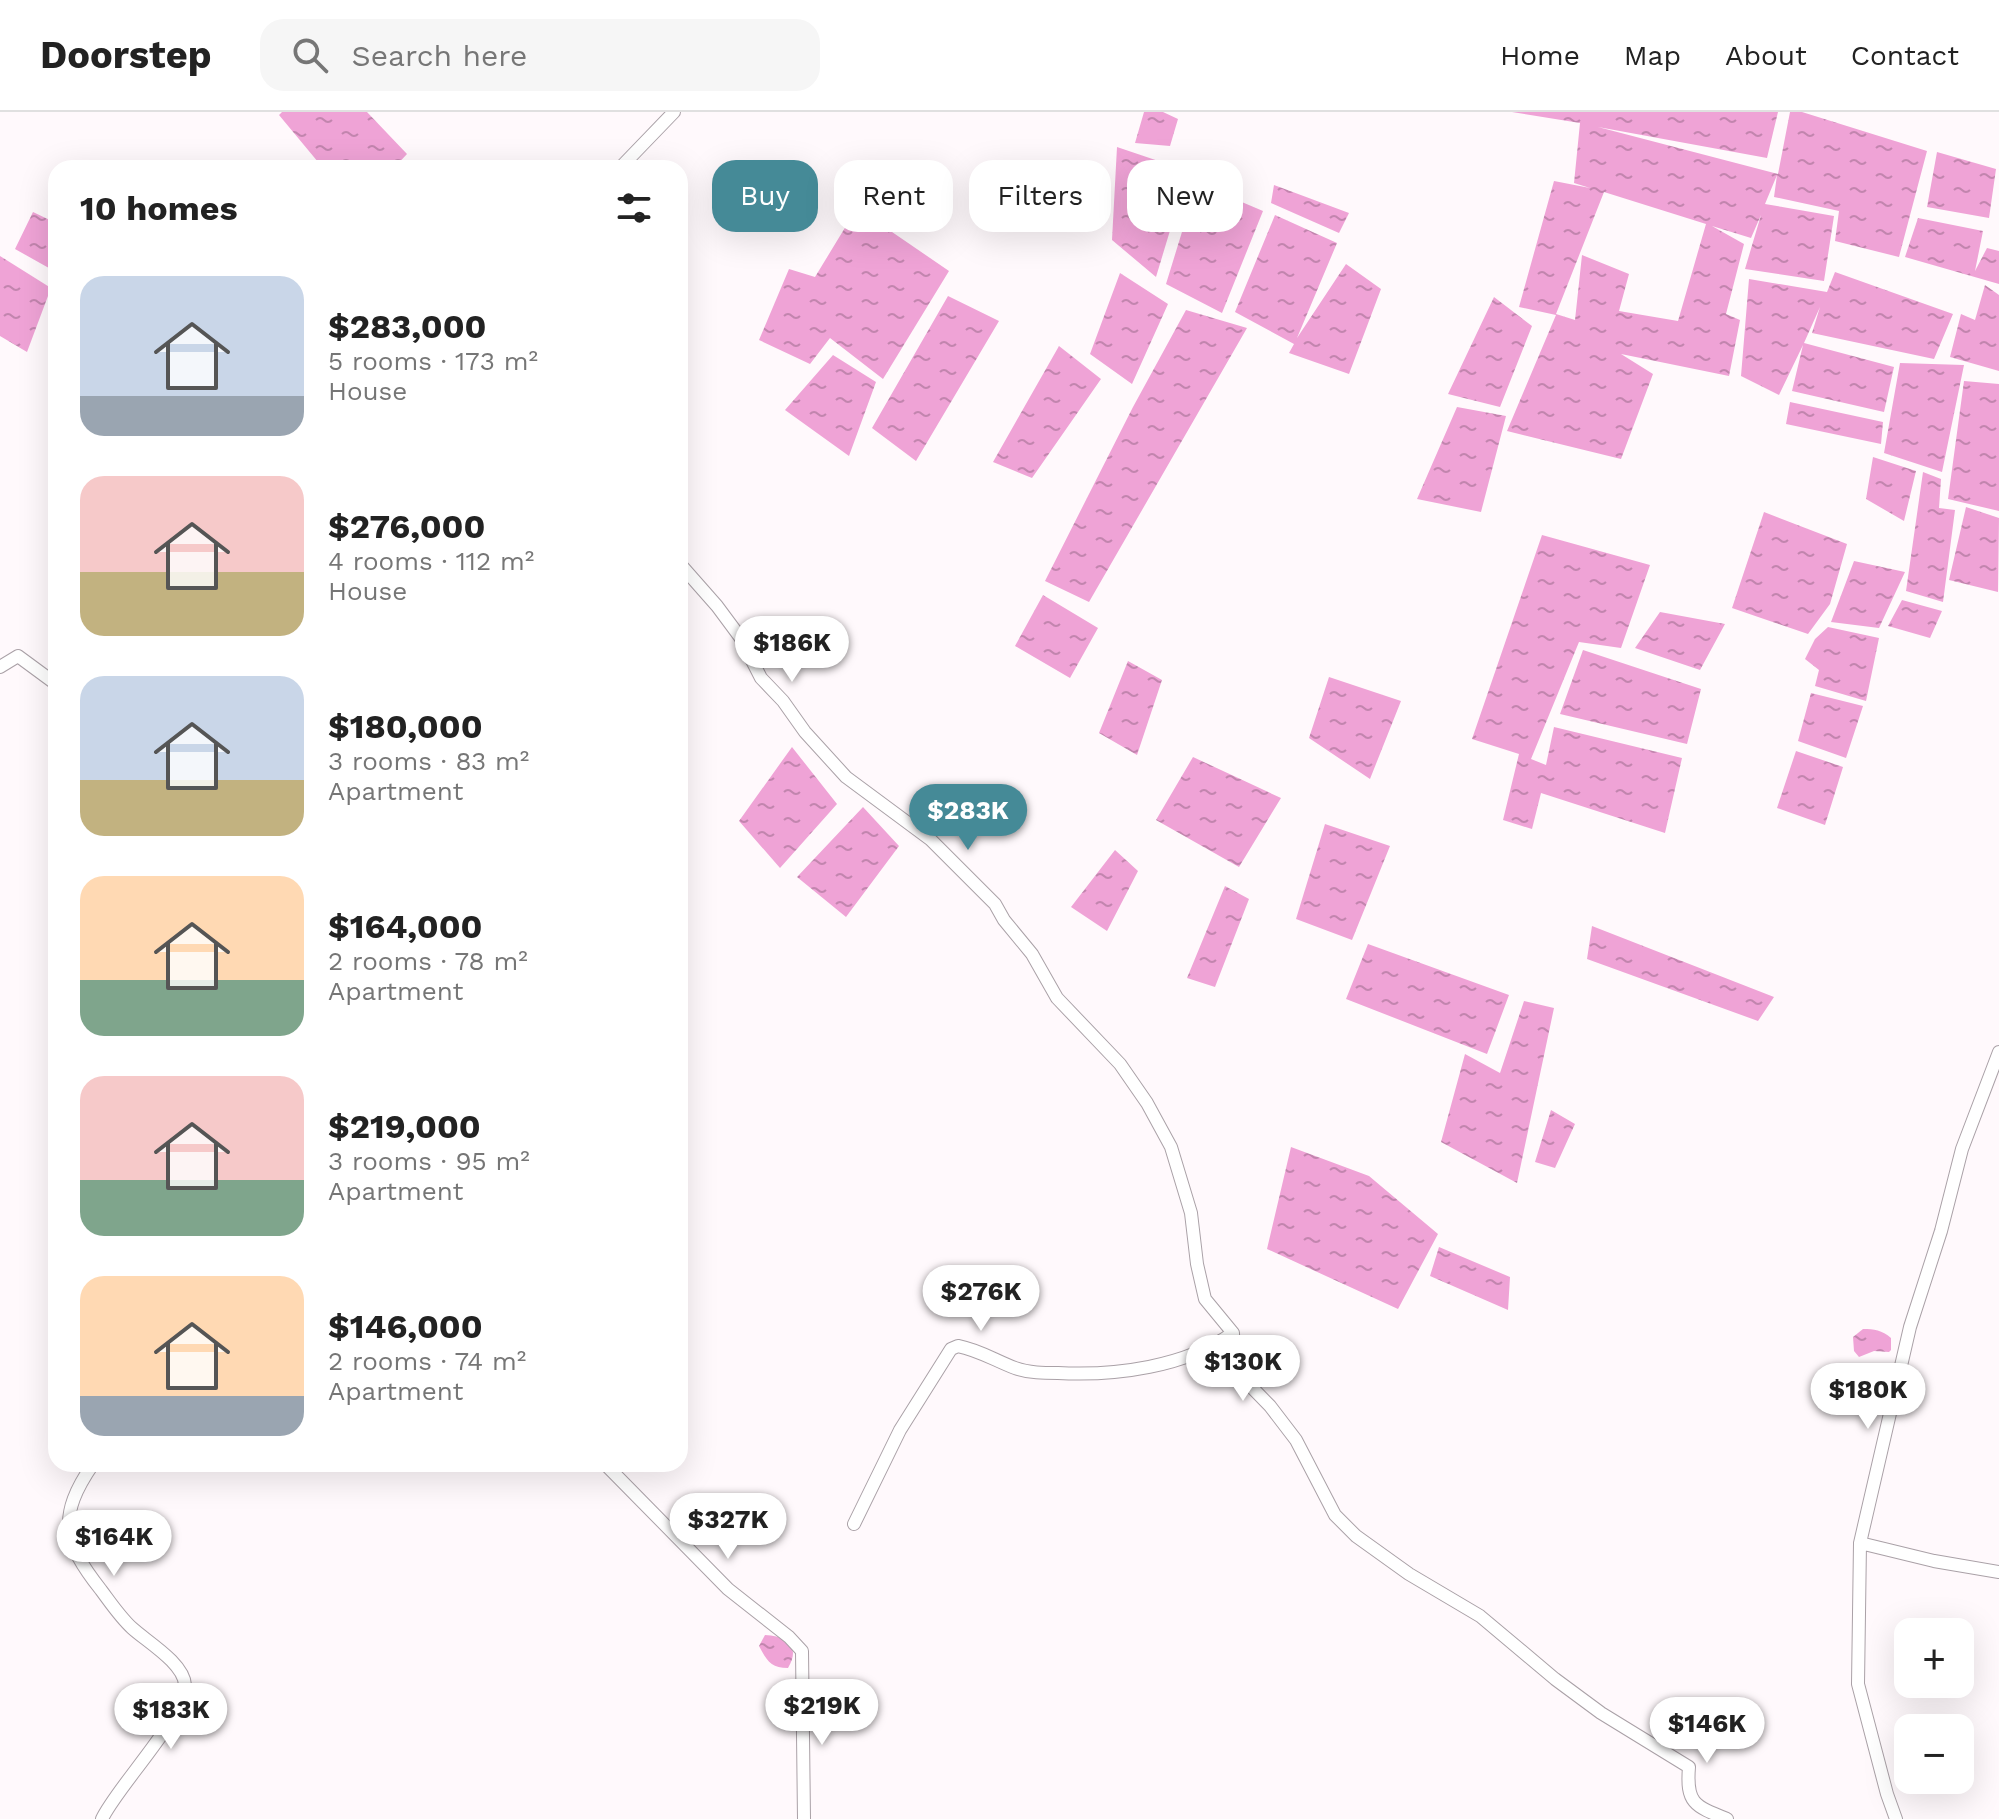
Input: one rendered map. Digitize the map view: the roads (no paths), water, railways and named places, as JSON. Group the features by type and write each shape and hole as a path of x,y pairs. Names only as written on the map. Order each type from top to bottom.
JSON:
{"street":[{"path":"628,160 674,112"},
{"path":"688,573 740,637 761,678 827,757 867,795 931,840 995,904 1032,954 1057,998 1120,1064 1147,1103 1171,1147 1191,1213 1205,1299 1233,1333 1234,1369 1252,1385 1296,1440 1335,1515 1356,1536 1409,1574 1480,1616 1601,1713 1689,1767 1687,1792 1695,1803 1727,1819"},
{"path":"0,667 18,656 48,678"},
{"path":"1896,1819 1858,1684 1860,1543 1910,1327 1941,1231 1962,1149 1999,1052"},
{"path":"854,1524 918,1399 951,1349 958,1346 1016,1368 1036,1372 1086,1375 1141,1369 1205,1350 1233,1333"},
{"path":"88,1472 69,1509 68,1532 78,1558 131,1628 154,1644 182,1673 186,1685 178,1706 158,1739 109,1804 102,1819"},
{"path":"613,1472 728,1589 802,1651 804,1819"},
{"path":"1860,1543 1934,1561 1999,1572"}],"water":[{"path":"282,112 367,112 407,154 401,160 316,160 279,115"},
{"path":"1144,112 1163,112 1178,119 1170,146 1135,143"},
{"path":"1512,112 1778,112 1767,158 1598,127 1778,174 1790,112 1802,112 1927,151 1899,257 1835,241 1839,211 1774,197 1777,175 1765,204 1834,216 1824,281 1745,269 1761,215 1751,238 1712,226 1744,244 1726,314 1740,320 1729,376 1621,354 1653,374 1621,459 1507,431 1556,315 1519,307 1554,181 1590,188 1574,183 1580,123","holes":["1604,192 1706,224 1678,321 1619,311 1629,274 1582,255 1575,320 1556,314"]},
{"path":"1117,147 1155,160 1127,160 1127,232 1170,232 1156,277 1112,240"},
{"path":"1937,152 1996,169 1989,218 1927,207"},
{"path":"1274,185 1349,213 1339,233 1271,203"},
{"path":"1243,203 1263,211 1222,313 1166,284 1182,232 1243,232"},
{"path":"33,212 48,219 48,268 15,249"},
{"path":"1275,215 1337,243 1297,338 1346,264 1381,289 1349,374 1289,353 1294,344 1235,312"},
{"path":"1918,218 1983,231 1975,271 1987,248 1999,251 1999,284 1905,257"},
{"path":"842,232 892,232 949,271 883,379 830,338 810,364 759,340 789,269 815,277"},
{"path":"0,256 48,286 48,296 27,352 0,336"},
{"path":"1835,272 1953,314 1934,359 1812,333 1820,307 1804,343 1894,367 1884,412 1792,391 1803,345 1779,395 1741,376 1749,279 1827,292"},
{"path":"1120,273 1168,304 1132,384 1090,354"},
{"path":"1985,285 1999,295 1999,371 1950,357 1961,314 1975,320"},
{"path":"948,296 999,321 916,461 872,428"},
{"path":"1494,297 1532,326 1500,407 1448,394"},
{"path":"1186,310 1247,328 1089,602 1045,581"},
{"path":"1059,346 1101,379 1032,478 993,462"},
{"path":"833,355 876,382 849,456 785,410"},
{"path":"1900,363 1964,365 1942,472 1884,453"},
{"path":"1964,381 1999,384 1999,511 1948,499"},
{"path":"1790,402 1883,422 1881,444 1786,424"},
{"path":"1457,407 1506,416 1481,512 1417,499"},
{"path":"1873,457 1916,471 1904,521 1866,499"},
{"path":"1923,472 1941,479 1939,508 1955,510 1943,602 1906,591"},
{"path":"1966,507 1999,518 1998,592 1949,580"},
{"path":"1764,512 1847,544 1830,604 1808,634 1732,608"},
{"path":"1542,535 1650,565 1621,648 1579,642 1531,759 1546,765 1554,727 1682,758 1665,833 1541,793 1532,829 1503,820 1519,754 1472,739"},
{"path":"1854,561 1905,572 1879,628 1831,622"},
{"path":"1043,595 1098,628 1070,678 1015,646"},
{"path":"1902,600 1942,611 1930,638 1888,626"},
{"path":"1660,612 1725,624 1700,670 1635,648"},
{"path":"1828,627 1879,638 1866,701 1815,686 1819,670 1805,659 1815,639"},
{"path":"1583,650 1701,689 1687,744 1560,714"},
{"path":"1128,661 1162,680 1137,755 1099,733"},
{"path":"1329,677 1401,701 1370,779 1309,738"},
{"path":"1811,693 1863,706 1846,758 1798,741"},
{"path":"792,747 837,804 780,868 739,821"},
{"path":"1796,751 1843,767 1825,825 1777,808"},
{"path":"1193,757 1281,798 1239,867 1156,820"},
{"path":"863,807 899,846 846,917 797,877"},
{"path":"1325,824 1390,846 1352,940 1296,919"},
{"path":"1115,850 1138,871 1107,931 1071,907"},
{"path":"1225,886 1249,899 1215,987 1187,978"},
{"path":"1592,926 1774,997 1758,1021 1587,959"},
{"path":"1368,944 1509,995 1487,1054 1346,999"},
{"path":"1524,1001 1554,1008 1517,1183 1441,1142 1465,1054 1500,1073"},
{"path":"1551,1110 1575,1124 1555,1168 1535,1162"},
{"path":"1291,1147 1369,1176 1438,1234 1398,1309 1267,1249"},
{"path":"1439,1247 1510,1277 1508,1310 1430,1276"},
{"path":"1863,1329 1878,1330 1888,1335 1891,1350 1874,1351 1859,1357 1854,1351 1853,1337"},
{"path":"765,1635 780,1637 790,1644 793,1654 788,1668 773,1665 765,1656 759,1646"}]}
